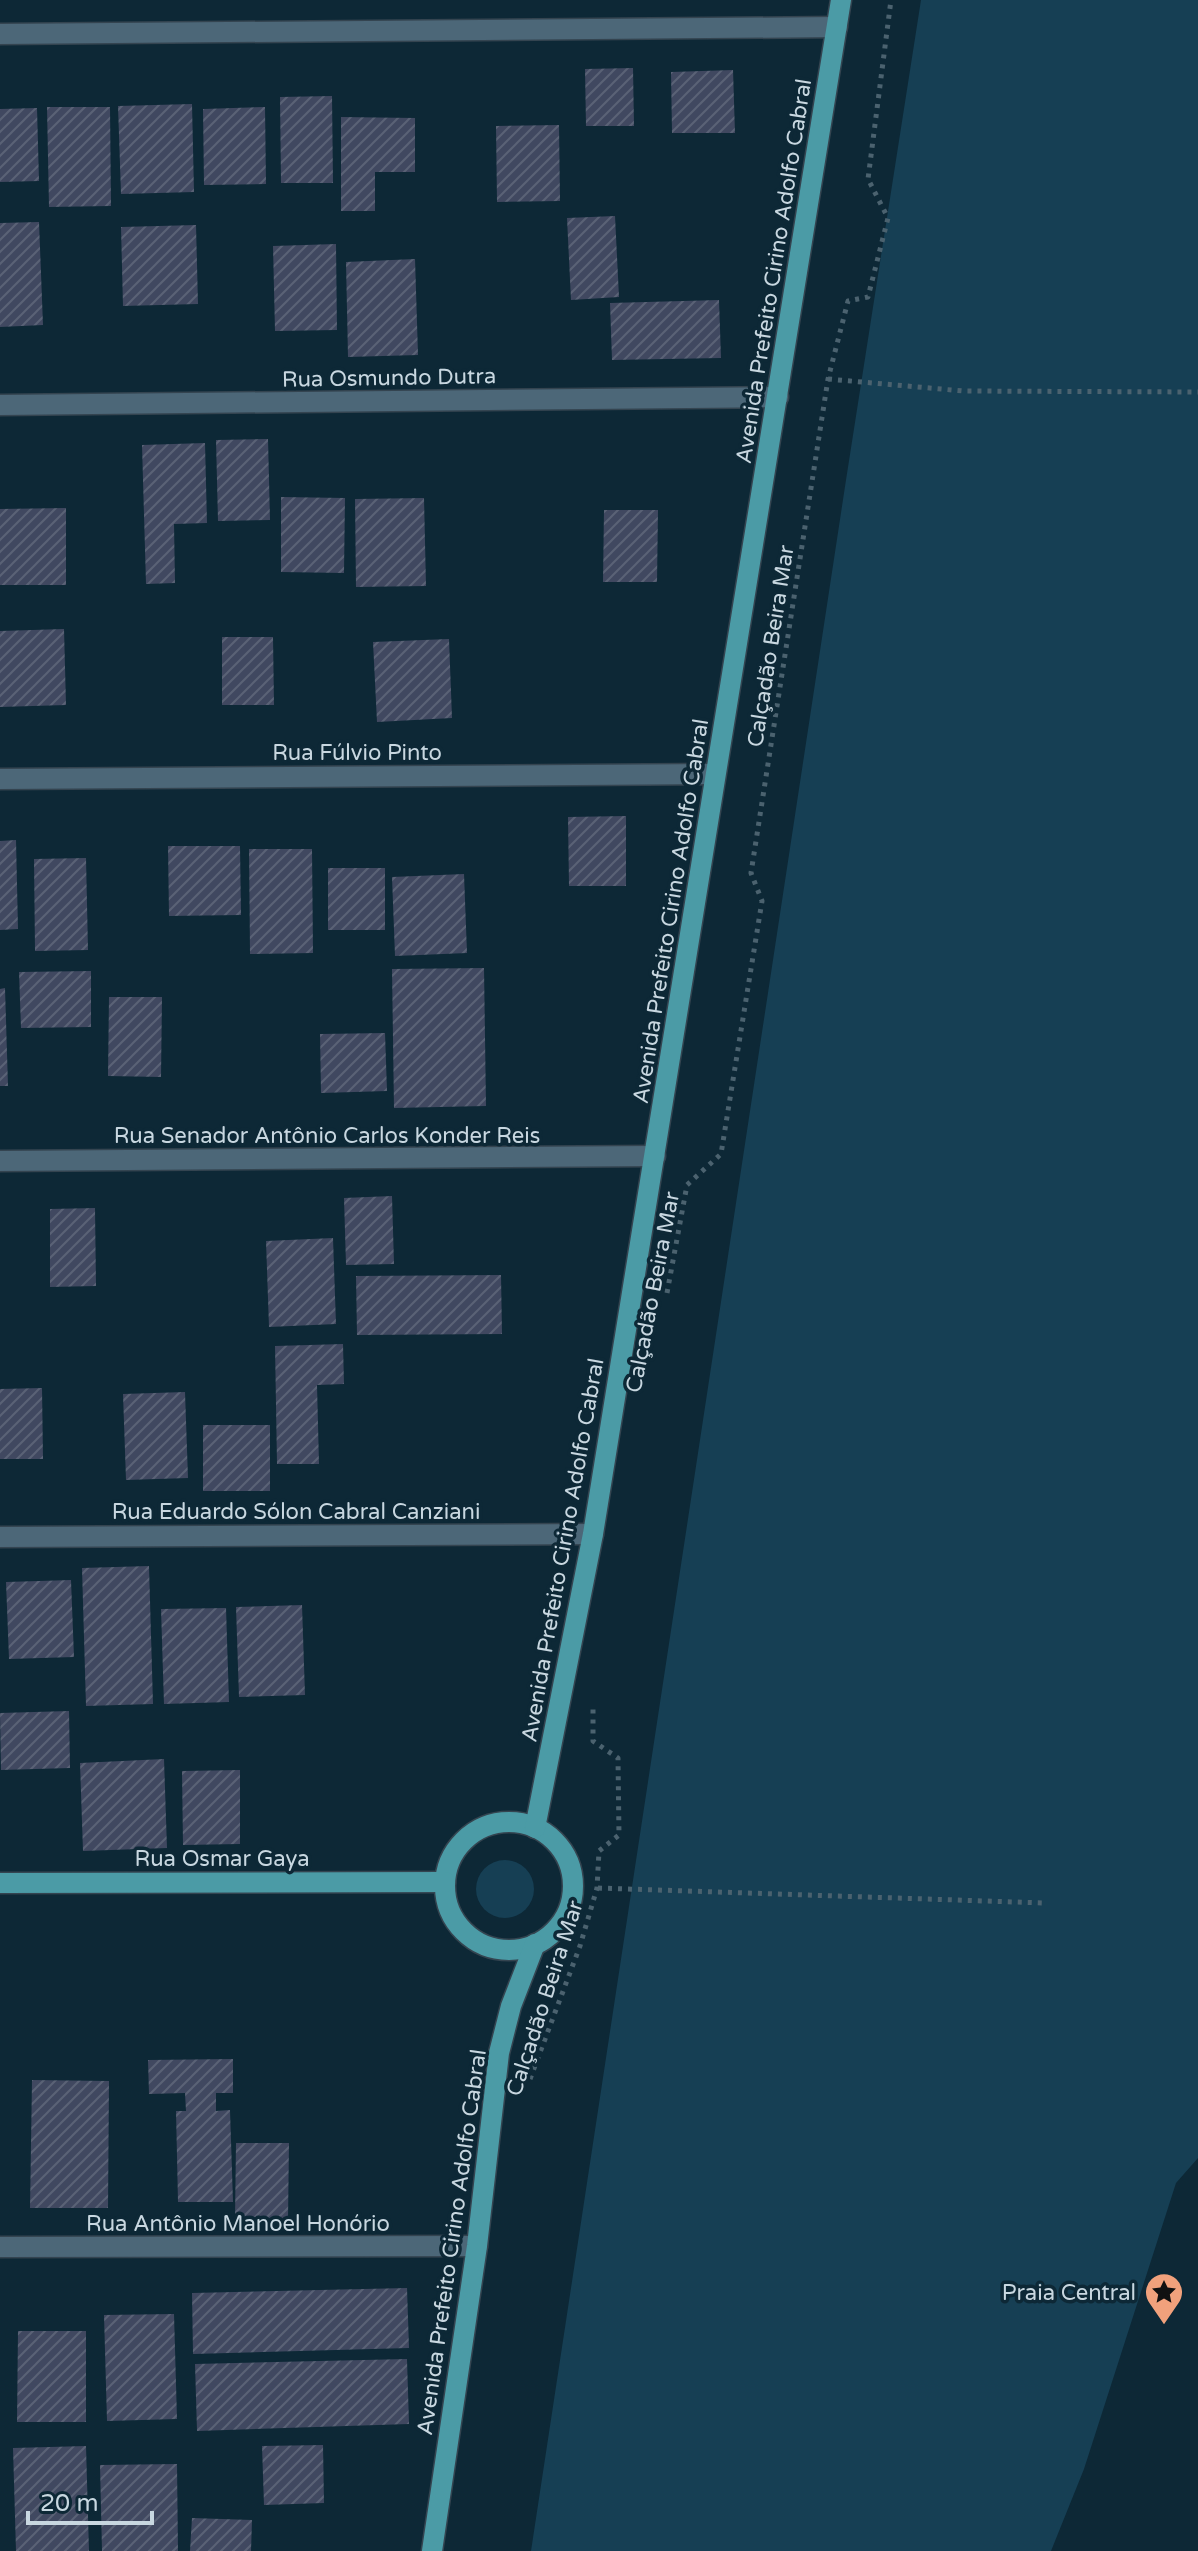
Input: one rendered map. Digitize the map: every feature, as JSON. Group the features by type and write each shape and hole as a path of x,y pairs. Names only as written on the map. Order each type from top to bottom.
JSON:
{"main road":[{"name":"Avenida Prefeito Cirino Adolfo Cabral","path":"535,1828 593,1534 841,0"},
{"path":"516,1822 535,1828 559,1846 567,1858 574,1886 569,1910 555,1931 535,1944 517,1949 498,1949 465,1933 454,1918 447,1901 445,1882 449,1862 460,1844 476,1831 495,1824 516,1822"},
{"name":"Rua Osmar Gaya","path":"0,1883 445,1882"},
{"name":"Avenida Prefeito Cirino Adolfo Cabral","path":"432,2551 477,2246 499,2053 511,2006 535,1944"}],"street":[{"path":"0,34 837,27"},
{"name":"Rua Osmundo Dutra","path":"0,405 778,397"},
{"name":"Rua Fúlvio Pinto","path":"0,779 715,774"},
{"name":"Rua Senador Antônio Carlos Konder Reis","path":"0,1161 655,1156"},
{"name":"Rua Eduardo Sólon Cabral Canziani","path":"0,1537 593,1534"},
{"name":"Rua Antônio Manoel Honório","path":"0,2247 477,2246"}],"path":[{"name":"Calçadão Beira Mar","path":"667,1294 687,1185 721,1154 762,901 751,873 828,379 848,301 868,297 888,218 868,179 891,0"},
{"path":"828,379 963,391 1198,392"},
{"name":"Calçadão Beira Mar","path":"528,2084 580,1946 597,1888 599,1851 619,1835 618,1758 593,1741 593,1699"},
{"path":"597,1888 1045,1903"}],"shaded area":[{"path":"921,0 1198,0 1198,2158 1176,2183 1084,2469 1051,2551 531,2551 846,480"},
{"path":"505,1860 526,1868 534,1889 526,1910 505,1918 484,1910 476,1889 484,1868"}],"building":[{"path":"633,68 634,126 586,126 585,69"},
{"path":"733,70 735,133 672,133 671,72"},
{"path":"332,96 333,183 281,183 280,97"},
{"path":"192,104 194,192 121,194 118,106"},
{"path":"47,107 110,107 111,206 49,207"},
{"path":"265,107 266,184 204,185 203,109"},
{"path":"37,108 39,181 0,182 0,109"},
{"path":"341,117 415,118 415,172 375,172 375,211 341,211"},
{"path":"559,125 560,201 497,202 496,126"},
{"path":"615,216 619,297 571,300 567,218"},
{"path":"39,222 43,325 0,327 0,223"},
{"path":"196,225 198,304 123,306 121,227"},
{"path":"336,244 337,330 275,331 273,246"},
{"path":"415,259 418,355 348,357 346,262"},
{"path":"719,300 721,358 612,360 610,303"},
{"path":"268,439 270,520 218,521 216,440"},
{"path":"205,443 207,523 174,524 175,583 146,584 142,445"},
{"path":"281,497 345,498 344,573 281,572"},
{"path":"424,498 426,586 356,587 355,499"},
{"path":"66,508 66,585 0,585 0,509"},
{"path":"604,510 658,510 657,582 603,582"},
{"path":"64,629 66,705 0,707 0,631"},
{"path":"222,637 273,637 274,705 222,705"},
{"path":"449,639 452,718 377,722 373,642"},
{"path":"626,816 626,886 569,886 568,817"},
{"path":"16,840 18,929 0,930 0,841"},
{"path":"168,846 240,846 241,915 169,916"},
{"path":"249,849 312,849 313,953 250,954"},
{"path":"86,858 88,950 35,951 34,859"},
{"path":"328,868 385,868 385,930 328,930"},
{"path":"464,874 467,953 395,956 392,877"},
{"path":"484,968 486,1106 394,1108 392,969"},
{"path":"91,971 91,1027 21,1028 19,972"},
{"path":"5,988 8,1086 0,1086 0,989"},
{"path":"109,997 162,997 161,1077 108,1076"},
{"path":"385,1033 387,1091 321,1093 320,1034"},
{"path":"392,1196 394,1264 346,1265 344,1198"},
{"path":"95,1208 96,1286 50,1287 50,1209"},
{"path":"333,1238 336,1324 269,1327 266,1241"},
{"path":"501,1275 502,1334 357,1335 356,1276"},
{"path":"343,1344 344,1384 317,1385 319,1464 277,1464 275,1346"},
{"path":"42,1388 43,1459 0,1459 0,1389"},
{"path":"185,1392 188,1478 126,1480 123,1394"},
{"path":"203,1425 270,1425 270,1491 203,1491"},
{"path":"149,1566 153,1704 86,1706 82,1568"},
{"path":"71,1580 74,1657 9,1659 6,1582"},
{"path":"302,1605 305,1695 239,1697 236,1607"},
{"path":"226,1608 229,1702 164,1704 161,1609"},
{"path":"69,1711 70,1768 1,1770 0,1713"},
{"path":"164,1759 167,1848 83,1851 80,1763"},
{"path":"240,1770 240,1844 183,1845 182,1771"},
{"path":"233,2059 233,2093 216,2093 216,2111 230,2110 233,2202 178,2202 176,2111 186,2111 185,2093 149,2094 148,2060"},
{"path":"32,2080 109,2081 108,2208 30,2208"},
{"path":"236,2143 289,2143 288,2219 235,2218"},
{"path":"407,2288 409,2348 193,2354 192,2293"},
{"path":"174,2314 177,2419 107,2421 104,2315"},
{"path":"18,2331 86,2331 86,2422 17,2422"},
{"path":"407,2359 409,2424 197,2431 195,2364"},
{"path":"323,2445 324,2503 264,2505 262,2446"},
{"path":"86,2446 89,2551 16,2551 13,2448"},
{"path":"177,2464 178,2551 102,2551 100,2465"},
{"path":"192,2518 252,2520 251,2551 190,2551"}],"place":[{"name":"Praia Central","path":"1164,2326"}]}
